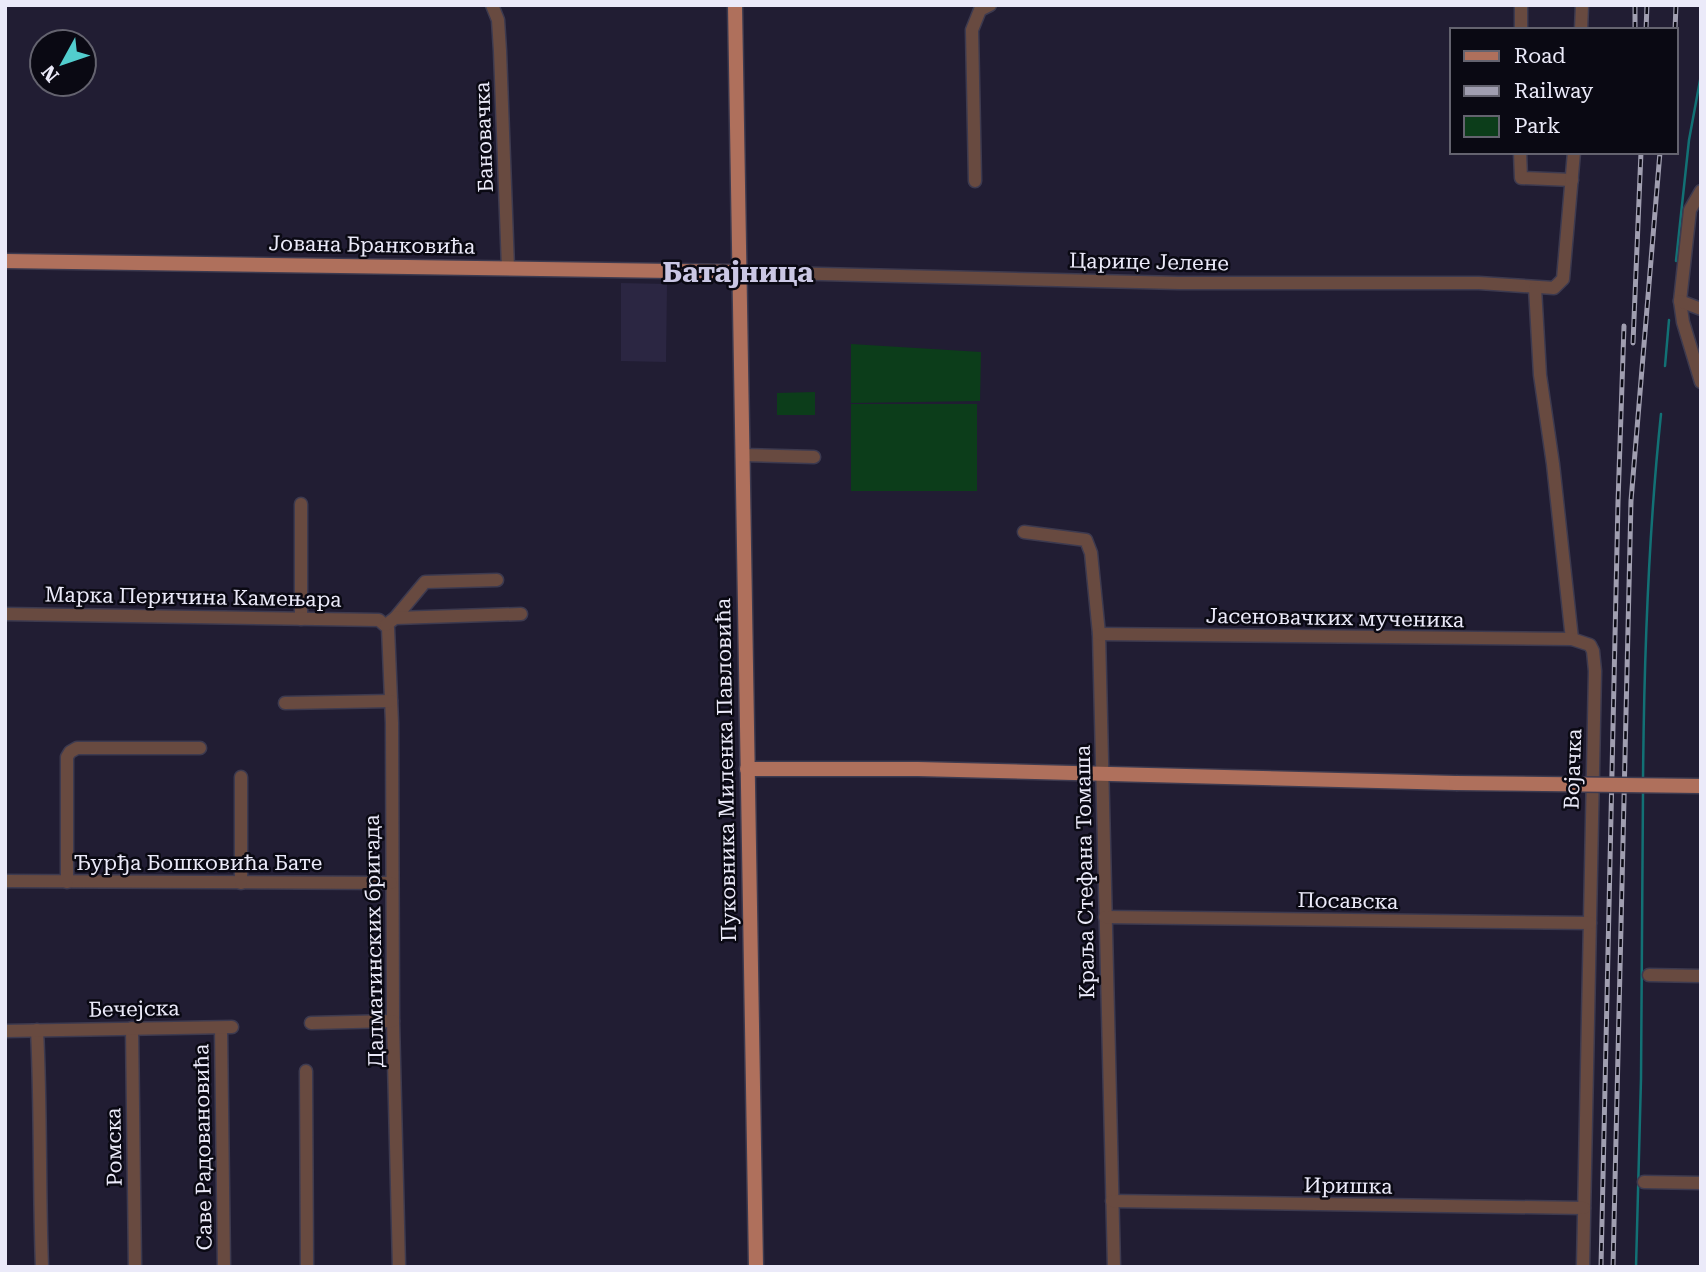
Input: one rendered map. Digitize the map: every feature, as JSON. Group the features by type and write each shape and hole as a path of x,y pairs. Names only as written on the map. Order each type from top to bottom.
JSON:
{"main road":[{"name":"Пуковника Миленка Павловића","path":"735,5 756,1267"},
{"name":"Јована Бранковића","path":"5,261 739,272"},
{"path":"747,769 918,769 1456,783 1701,786"}],"street":[{"name":"Бановачка","path":"492,5 499,31 508,268"},
{"path":"975,181 972,30 980,10 990,5"},
{"path":"1521,5 1521,28"},
{"path":"1581,28 1582,5"},
{"path":"1520,154 1521,178 1572,180 1574,154"},
{"name":"Царице Јелене","path":"739,272 1179,283 1479,283 1554,288 1563,279 1572,180"},
{"path":"1701,191 1690,210 1680,301 1683,322 1701,382"},
{"path":"1535,288 1540,375 1553,464 1572,639"},
{"path":"1680,301 1701,309"},
{"path":"742,456 814,457"},
{"path":"301,504 301,619"},
{"name":"Краља Стефана Томаша","path":"1024,532 1079,538 1086,540 1089,545 1099,634 1114,1267"},
{"path":"387,621 425,582 497,580"},
{"name":"Марка Перичина Камењара","path":"5,614 387,621 520,614"},
{"name":"Далматинских бригада","path":"387,621 391,701 391,883 399,1267"},
{"name":"Јасеновачких мученика","path":"1099,634 1572,639"},
{"name":"Војачка","path":"1572,639 1588,643 1594,657 1583,1267"},
{"path":"285,702 391,701"},
{"path":"67,882 67,757 70,752 77,748 200,748"},
{"path":"241,777 241,884"},
{"name":"Ђурђа Бошковића Бате","path":"5,881 391,883"},
{"name":"Посавска","path":"1105,917 1590,923"},
{"path":"1648,975 1701,976"},
{"path":"311,1023 393,1021"},
{"name":"Ромска","path":"132,1028 135,1267"},
{"name":"Бечејска","path":"5,1031 227,1028"},
{"name":"Саве Радовановића","path":"224,1267 227,1028"},
{"path":"37,1030 41,1105 39,1196 42,1267"},
{"path":"306,1071 307,1267"},
{"path":"1644,1182 1701,1183"},
{"name":"Иришка","path":"1112,1201 1584,1208"}],"shaded area":[{"path":"621,283 667,284 666,362 621,361"}],"green space":[{"path":"851,344 981,352 980,401 851,403"},
{"path":"815,392 815,415 777,415 777,393"},
{"path":"851,404 977,404 977,491 851,491"}],"waterway":[{"path":"1676,261 1689,140 1701,75"},
{"path":"1665,366 1669,320"},
{"path":"1643,781 1647,597 1661,414"},
{"path":"1636,1267 1641,1079 1643,791"}],"railway":[{"path":"1635,5 1635,28"},
{"path":"1646,28 1647,5"},
{"path":"1675,28 1676,5"},
{"path":"1633,343 1641,154"},
{"path":"1613,1267 1631,501 1660,154"},
{"path":"1601,1267 1624,326"}],"district":[{"name":"Батајница","path":"738,272"}]}
